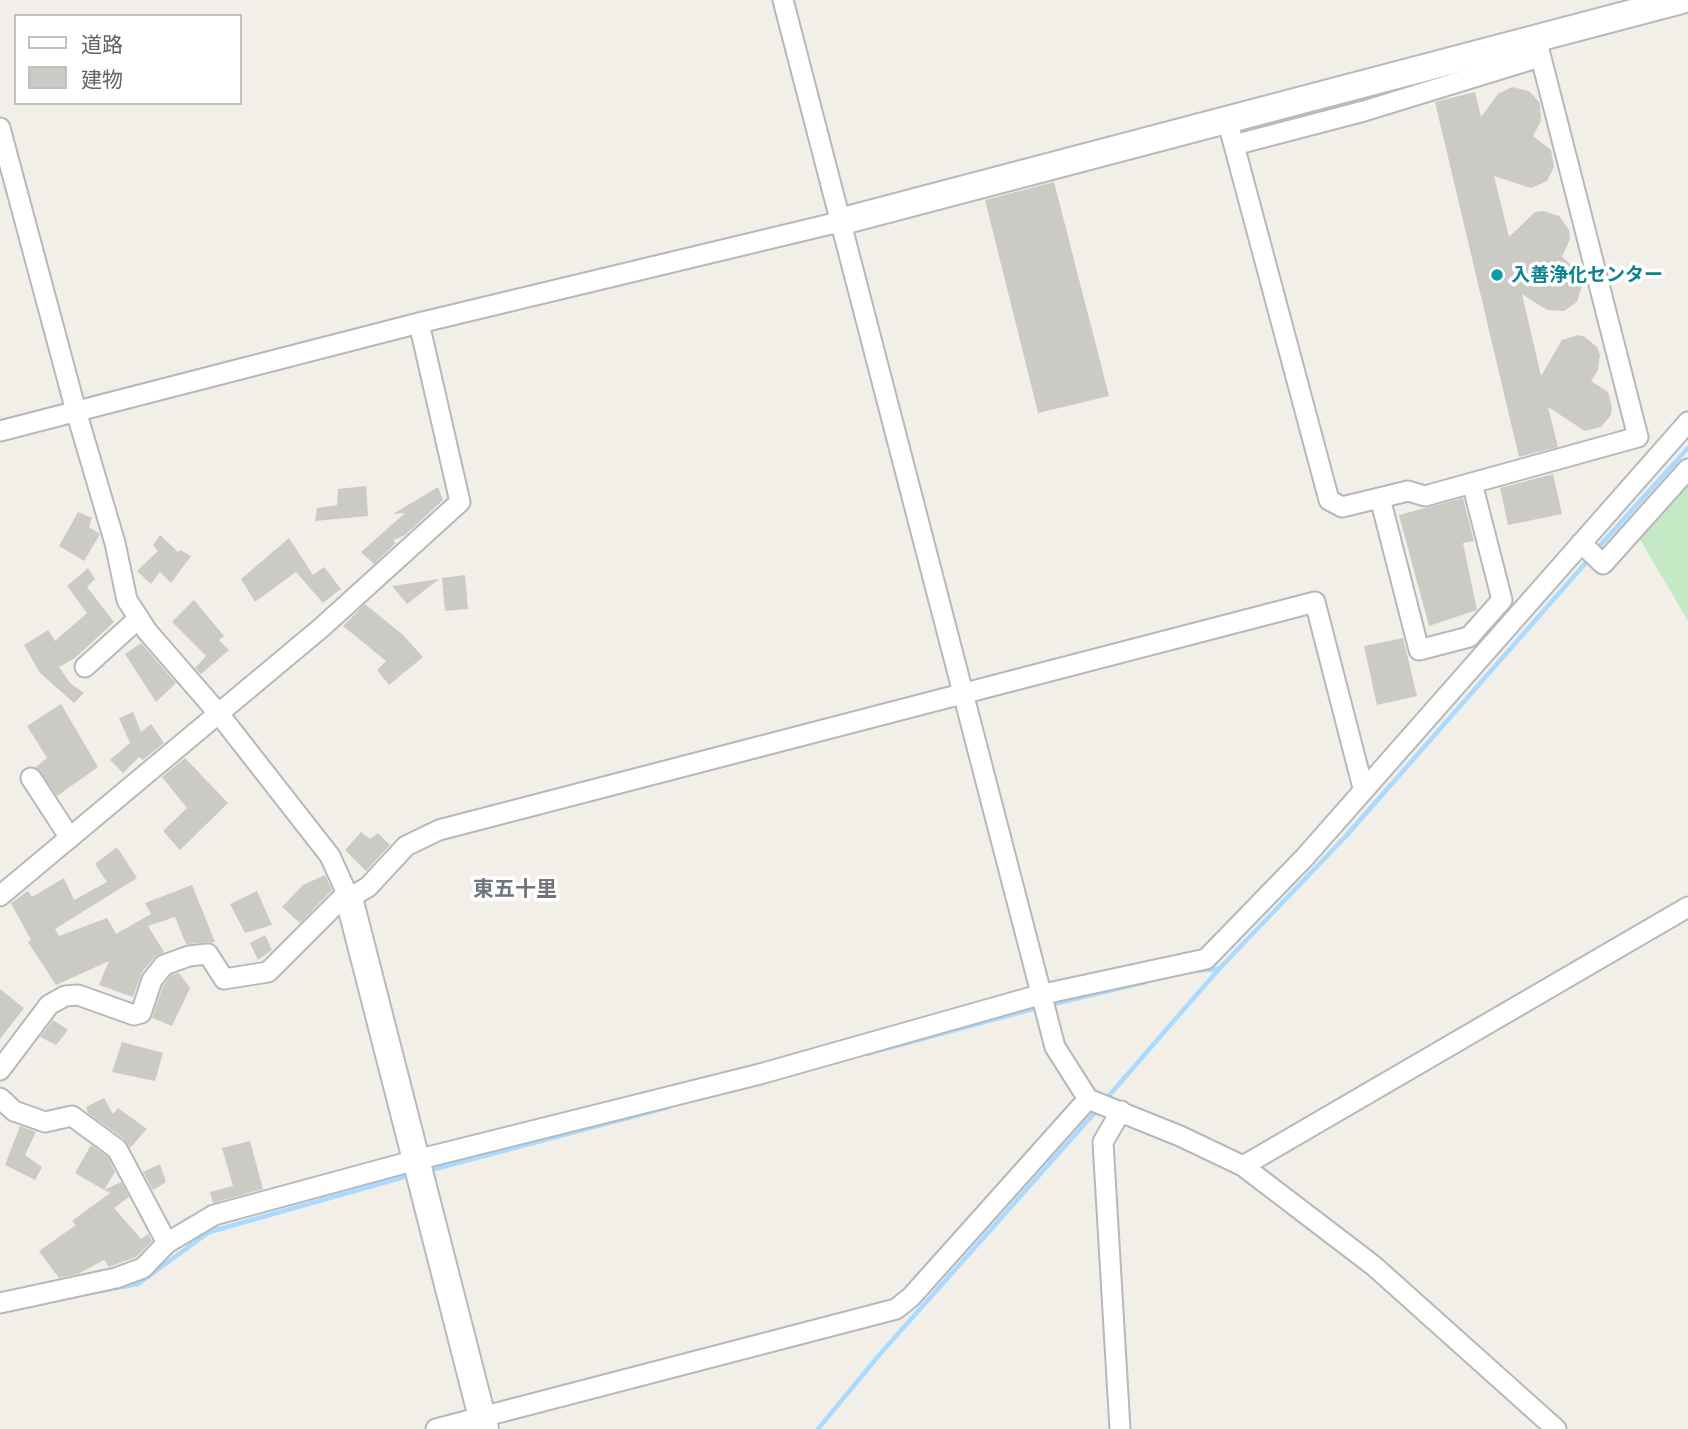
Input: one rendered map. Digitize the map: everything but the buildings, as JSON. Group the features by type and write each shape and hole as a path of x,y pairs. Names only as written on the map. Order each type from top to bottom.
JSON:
{"street":[{"path":"783,0 839,222 965,692 1039,995 1055,1047 1088,1099 1244,1166 1374,1266 1556,1429"},
{"path":"1234,145 1364,111 1538,48 1682,0"},
{"path":"1227,120 1329,500 1342,507 1408,491 1425,496 1639,437 1538,48"},
{"path":"0,431 419,323 839,222 1227,120 1538,48"},
{"path":"0,128 76,411 115,543 127,600 330,856 348,895 484,1423"},
{"path":"0,896 321,628 460,502 419,323"},
{"path":"0,1303 116,1279 143,1268 167,1243 214,1215 416,1160 760,1074 1039,995 1206,959 1305,857 1688,422"},
{"path":"1581,544 1603,564 1688,469"},
{"path":"1380,498 1419,650 1469,637 1502,600 1472,483"},
{"path":"0,1070 48,1005 65,996 78,995 134,1015 141,1013 152,980 164,965 190,956 208,954 224,979 268,972 348,895 368,887 406,846 439,830 1315,602 1363,788"},
{"path":"85,667 139,618"},
{"path":"30,778 70,838"},
{"path":"1244,1166 1688,907"},
{"path":"0,1098 14,1111 45,1122 72,1116 117,1149 167,1243"},
{"path":"436,1429 484,1423 896,1309 911,1297 1088,1099"},
{"path":"1120,1429 1103,1142 1121,1111"}],"green space":[{"path":"1688,479 1688,621 1638,536"}],"waterway":[{"path":"1595,551 1688,448"},
{"path":"1106,1099 1219,969 1346,836 1590,558"},
{"path":"1192,971 1218,969"},
{"path":"1049,1005 1146,982"},
{"path":"866,1054 1040,1007"},
{"path":"427,1171 669,1107"},
{"path":"818,1429 880,1354 1098,1109"},
{"path":"99,1291 138,1284 209,1232 411,1175"}],"place":[{"name":"入善浄化センター","path":"1497,275"}],"district":[{"name":"東五十里","path":"515,890"}]}
